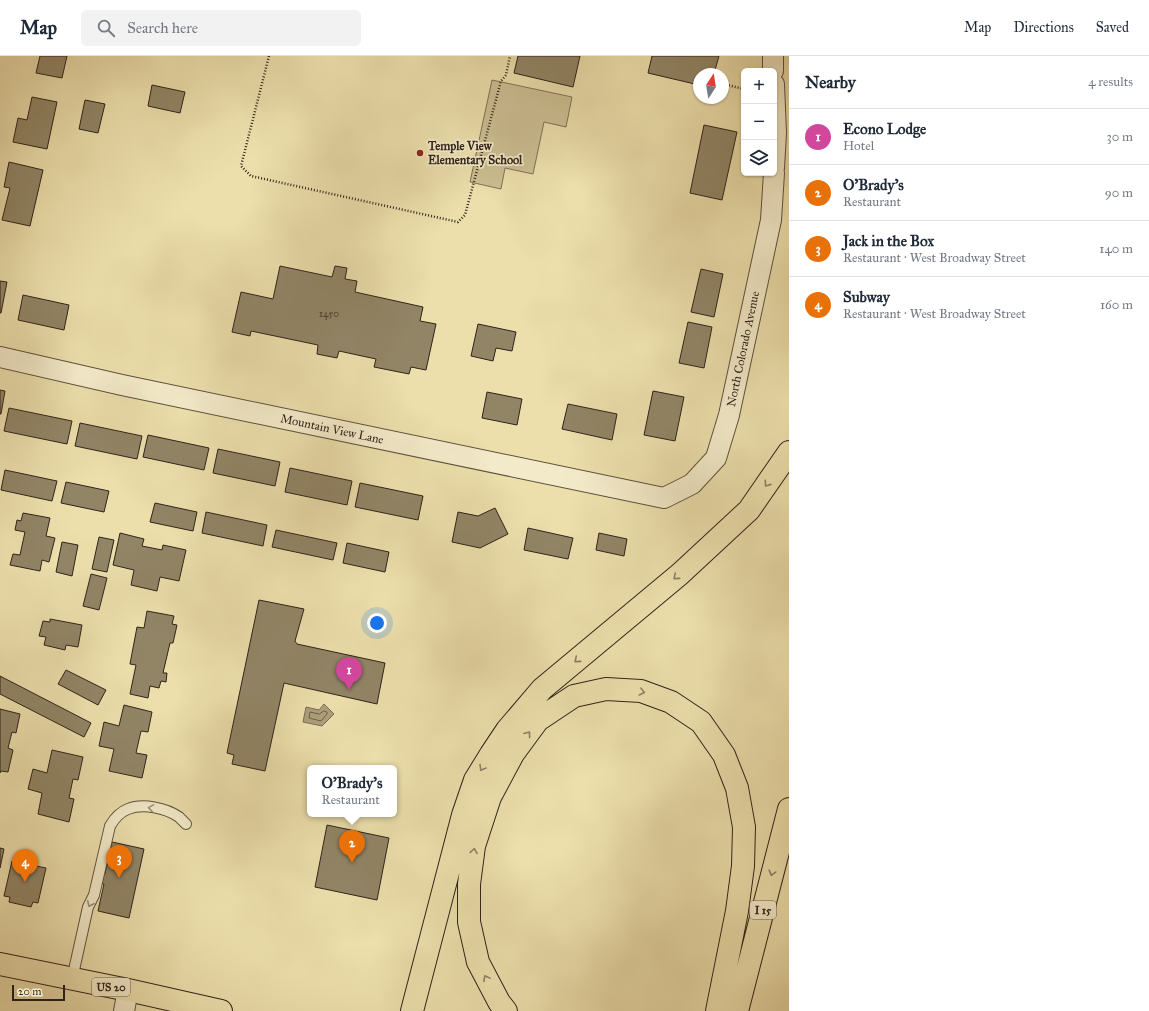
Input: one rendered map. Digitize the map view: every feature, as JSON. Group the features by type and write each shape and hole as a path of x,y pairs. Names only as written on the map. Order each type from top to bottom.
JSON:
{"main road":[{"path":"412,1011 463,815 475,780 507,730 542,689 680,574 749,510 789,452"},
{"path":"506,1011 499,1002 478,962 469,922 469,884 476,839 490,797 513,754 538,720 574,696 606,689 641,690 671,702 701,722 724,755 737,788 744,827 742,866 737,910 718,1011"},
{"name":"I 15","path":"737,1011 789,808"},
{"name":"US 20","path":"0,964 72,979 126,1001 221,1011"}],"street":[{"path":"773,56 773,68"},
{"path":"775,104 776,140"},
{"name":"North Colorado Avenue","path":"664,498 692,484 716,458 728,415 771,220 774,176"},
{"name":"Mountain View Lane","path":"0,357 162,394 664,498"}],"lane":[{"path":"72,979 88,907 94,895 110,826 116,817 126,809 138,806 168,811 179,817 186,824"}],"path":[{"path":"269,56 241,166 251,176 458,222 465,215 501,81 506,76 510,56"},
{"path":"729,85 741,88"}],"shaded area":[{"path":"492,80 572,97 566,127 544,122 533,174 505,168 501,189 470,182"}],"water":[{"path":"324,704 334,714 322,726 303,722 306,707 319,710"}],"building":[{"path":"40,56 67,56 62,78 36,73"},
{"path":"518,56 580,56 573,87 514,73"},
{"path":"652,56 719,56 716,68 693,68 693,84 648,73"},
{"path":"152,85 185,92 180,113 148,106"},
{"path":"32,97 57,102 47,149 13,142 18,118 27,120"},
{"path":"85,100 105,104 98,133 79,129"},
{"path":"704,125 737,132 722,200 690,193"},
{"path":"9,162 43,170 30,226 2,220 10,188 4,187"},
{"path":"280,266 332,277 335,266 347,268 345,279 357,281 355,292 423,307 420,321 436,324 426,370 411,367 409,374 374,367 376,359 339,351 337,358 317,354 318,345 251,331 250,336 232,332 241,292 273,299"},
{"path":"701,269 723,274 714,317 691,312"},
{"path":"0,281 7,282 1,313 0,313"},
{"path":"23,295 69,305 64,330 18,320"},
{"path":"688,322 712,327 704,368 679,363"},
{"path":"478,324 516,332 512,351 496,348 493,361 471,356"},
{"path":"0,390 5,391 1,414 0,414"},
{"path":"653,391 684,397 675,441 644,435"},
{"path":"487,392 522,399 517,425 482,418"},
{"path":"568,404 617,414 612,440 562,429"},
{"path":"9,408 72,421 67,444 4,431"},
{"path":"80,423 142,436 137,459 75,446"},
{"path":"148,435 209,448 204,470 143,457"},
{"path":"218,449 280,462 275,486 213,473"},
{"path":"290,468 352,481 347,505 285,492"},
{"path":"5,470 57,481 52,501 1,490"},
{"path":"66,482 109,491 104,512 61,503"},
{"path":"360,483 423,496 418,520 355,507"},
{"path":"155,503 197,512 193,531 150,522"},
{"path":"495,508 508,534 480,548 452,542 458,512 478,516"},
{"path":"206,512 267,525 263,546 202,533"},
{"path":"23,513 50,518 46,536 55,538 49,562 42,560 40,571 10,565 13,554 20,555 25,532 15,530 17,520 21,521"},
{"path":"528,528 573,538 568,559 524,550"},
{"path":"276,530 337,543 333,560 272,547"},
{"path":"120,533 144,539 142,546 162,550 163,545 186,550 179,581 160,577 157,591 131,585 134,570 113,565"},
{"path":"599,533 627,539 624,556 596,550"},
{"path":"99,537 114,540 107,572 92,569"},
{"path":"62,542 78,545 72,576 56,572"},
{"path":"347,543 389,552 385,572 343,563"},
{"path":"91,574 107,578 99,610 83,606"},
{"path":"259,600 304,609 295,641 297,644 385,663 377,704 284,683 265,771 232,764 234,755 227,753"},
{"path":"147,611 174,616 172,624 177,625 173,643 170,643 163,673 167,673 166,682 161,681 159,688 150,686 148,698 130,694 136,665 130,664 137,627 144,628"},
{"path":"50,619 82,625 78,647 66,645 65,650 44,645 46,637 39,636 43,621 50,622"},
{"path":"66,670 106,690 98,705 58,684"},
{"path":"0,676 91,723 84,737 0,694"},
{"path":"124,705 152,712 148,732 141,731 136,753 147,755 142,778 109,771 114,749 99,746 104,722 119,726"},
{"path":"0,709 20,714 16,733 12,732 8,748 13,750 8,772 1,771 0,773"},
{"path":"52,750 83,757 78,780 73,779 69,798 74,799 69,822 38,814 42,793 28,789 33,769 47,773"},
{"path":"327,825 389,838 377,900 315,887"},
{"path":"112,842 144,849 129,918 98,911 104,884 99,883 102,873 105,874"},
{"path":"0,848 4,849 0,868"},
{"path":"12,861 46,868 38,903 33,902 31,907 9,902 10,897 4,896"}],"place":[{"name":"Temple View Elementary School","path":"420,153"},
{"name":"Econo Lodge","path":"349,690"},
{"name":"O'Brady's","path":"352,863"},
{"name":"Jack in the Box","path":"119,878"},
{"name":"Subway","path":"25,882"}]}
